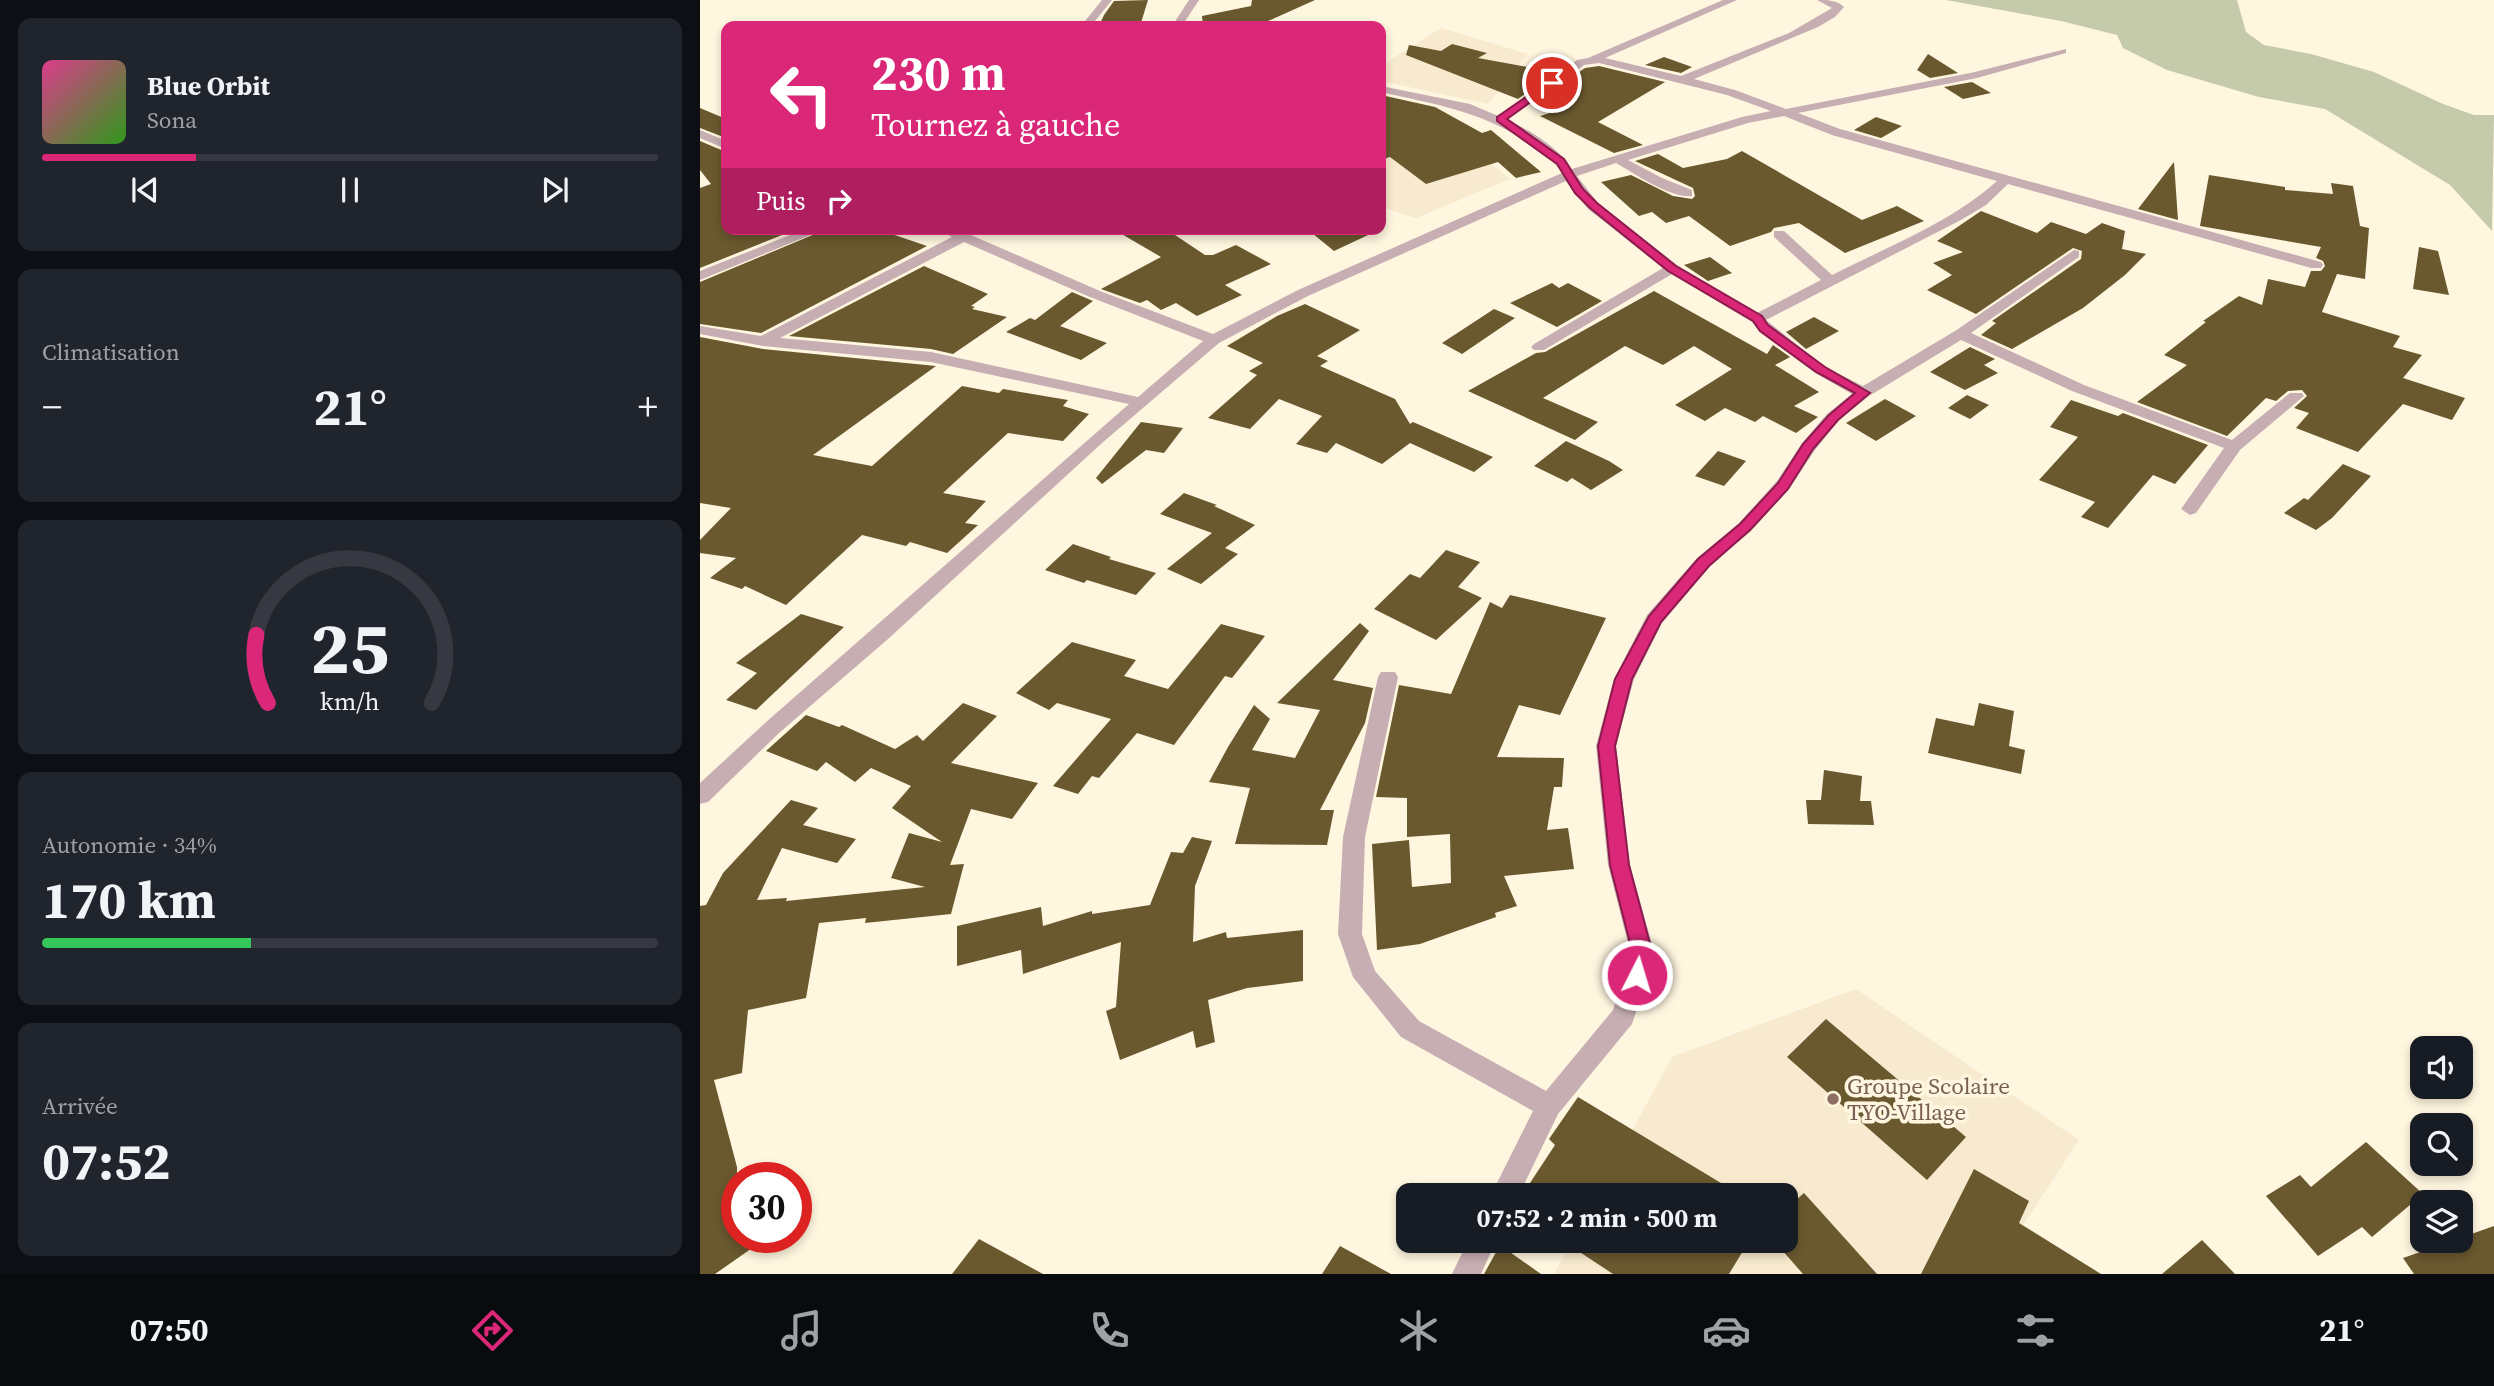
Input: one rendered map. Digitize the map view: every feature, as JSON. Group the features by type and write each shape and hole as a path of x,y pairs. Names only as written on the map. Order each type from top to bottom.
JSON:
{"street":[{"path":"1090,21 1107,0"},
{"path":"1180,21 1194,0"},
{"path":"1501,119 1581,62 1732,0"},
{"path":"1682,80 1813,26 1835,14 1839,7 1822,0"},
{"path":"700,796 772,728 1214,340 1303,293 1570,175 1781,111 1977,75 2062,51"},
{"path":"1593,59 1731,92 1836,132 2316,265"},
{"path":"1386,90 1433,99 1501,119 1560,162 1579,191 1593,206 1672,268 1757,319 1764,328 1820,370 1863,393"},
{"path":"700,134 721,143"},
{"path":"1617,159 1657,181 1687,193"},
{"path":"1757,319 1964,212 1981,202 2005,180"},
{"path":"1779,234 1830,281"},
{"path":"700,276 803,235"},
{"path":"958,235 1214,340"},
{"path":"763,341 963,237"},
{"path":"1511,1183 1549,1106 1623,1016 1643,955 1619,865 1606,746 1624,679 1654,620 1703,562 1745,527 1783,485 1808,447 1833,418 1863,393 1960,334 2074,254"},
{"path":"1539,347 1672,268"},
{"path":"700,330 763,341 931,357 1141,402"},
{"path":"1960,334 2078,388 2234,446"},
{"path":"2190,509 2234,446 2296,396"},
{"path":"1388,677 1354,837 1350,934 1365,977 1410,1029 1549,1106"},
{"path":"1466,1274 1476,1253"}],"shaded area":[{"path":"1441,28 1528,54 1488,104 1386,82 1386,63"},
{"path":"1454,132 1510,179 1416,218 1386,209 1386,155"},
{"name":"Groupe Scolaire TYO-Village","path":"1856,989 2079,1140 1991,1274 1554,1274 1565,1253 1798,1253 1798,1183 1604,1183 1672,1057"}],"green space":[{"path":"1946,0 2237,0 2246,32 2264,45 2311,54 2374,72 2443,104 2474,115 2494,115 2492,231 2450,185 2325,109 2259,97 2167,70 2123,48 2117,35 2061,21"}],"building":[{"path":"1148,0 1142,21 1101,21 1114,1"},
{"path":"1252,0 1315,0 1268,21 1202,21 1202,16 1251,6"},
{"path":"1452,44 1487,53 1478,58 1555,72 1518,99 1406,55 1409,45 1441,51"},
{"path":"1928,54 1958,73 1930,78 1917,70"},
{"path":"1664,57 1692,67 1681,73 1645,65"},
{"path":"1599,66 1665,82 1598,122 1643,145 1614,153 1540,116 1553,112 1533,104 1585,68"},
{"path":"1972,82 1991,93 1963,99 1944,87"},
{"path":"1386,96 1435,107 1482,133 1491,130 1541,172 1516,178 1498,162 1426,184 1390,157 1386,158"},
{"path":"700,108 721,117 721,136 700,128"},
{"path":"1876,117 1902,126 1881,138 1854,130"},
{"path":"700,141 721,150 721,235 782,235 700,268 700,188 711,184 700,170"},
{"path":"1742,151 1862,220 1897,206 1924,221 1845,253 1799,223 1774,228 1771,232 1730,246 1689,216 1666,223 1652,212 1639,216 1601,182 1631,175 1673,196 1692,199 1695,196 1693,188 1635,161 1658,154 1683,168 1727,159"},
{"path":"2174,162 2178,220 2138,209"},
{"path":"2209,175 2285,187 2285,190 2333,194 2331,183 2353,186 2360,226 2369,228 2365,279 2337,274 2322,312 2400,336 2393,347 2422,355 2403,378 2465,398 2452,420 2403,404 2358,452 2296,428 2309,413 2294,408 2307,396 2302,390 2288,391 2276,401 2266,398 2227,436 2137,402 2187,365 2164,355 2206,322 2203,321 2239,296 2262,305 2268,279 2305,287 2311,271 2321,271 2325,266 2323,261 2316,258 2321,247 2200,226"},
{"path":"1981,211 2037,233 2051,222 2086,234 2102,223 2125,231 2122,249 2146,254 2125,275 2083,308 2012,349 1981,335 1996,323 1992,321 2081,259 2082,251 2073,248 1976,314 1927,290 1952,275 1933,263 1963,252 1937,241"},
{"path":"813,235 895,235 927,246 761,333 700,324 700,282"},
{"path":"1123,235 1175,235 1205,255 1213,255 1236,245 1271,264 1225,285 1242,295 1197,316 1176,303 1161,310 1147,300 1140,303 1101,289 1161,257"},
{"path":"1314,235 1368,235 1334,251"},
{"path":"2419,247 2438,251 2449,295 2413,289"},
{"path":"1710,257 1732,273 1708,281 1684,265"},
{"path":"924,266 988,294 971,306 975,307 972,309 1007,317 953,354 931,349 789,336"},
{"path":"1552,283 1559,288 1568,283 1602,301 1557,327 1510,303"},
{"path":"1654,291 1767,354 1773,345 1790,357 1775,365 1819,392 1794,406 1818,417 1796,433 1763,416 1755,422 1725,408 1705,421 1675,405 1732,369 1694,346 1663,365 1625,346 1543,398 1598,422 1575,440 1468,391 1536,353 1545,352"},
{"path":"1072,292 1093,301 1060,326 1107,343 1081,360 1006,332 1030,318 1035,320"},
{"path":"1305,304 1360,330 1317,356 1328,361 1320,366 1395,399 1410,424 1413,422 1493,457 1474,472 1410,443 1382,464 1336,443 1327,453 1296,444 1322,416 1279,399 1250,429 1208,418 1257,375 1249,371 1263,363 1227,346 1277,316"},
{"path":"1494,309 1515,318 1462,354 1442,343"},
{"path":"1814,317 1839,331 1806,349 1786,332"},
{"path":"700,337 763,349 936,366 813,455 872,466 962,386 999,393 1003,389 1068,400 1063,406 1089,414 1063,441 1008,433 943,493 986,501 965,523 978,525 947,553 910,542 906,546 862,535 786,605 745,586 742,589 710,578 736,558 700,553 700,540 731,508 700,503"},
{"path":"1970,347 1995,359 1984,365 1998,373 1965,390 1930,372"},
{"path":"1967,395 1989,405 1970,419 1948,408"},
{"path":"1885,399 1916,416 1876,441 1846,423"},
{"path":"2071,400 2118,416 2123,413 2208,445 2175,484 2153,475 2108,528 2081,517 2095,502 2039,480 2078,437 2050,427"},
{"path":"1141,422 1183,428 1164,453 1146,450 1102,484 1096,478"},
{"path":"1566,441 1623,470 1591,490 1572,478 1567,482 1534,466"},
{"path":"1718,451 1746,461 1724,486 1695,476"},
{"path":"2343,464 2371,476 2332,518 2316,530 2284,513 2304,498 2308,500"},
{"path":"1184,493 1217,505 1214,506 1255,525 1225,548 1238,554 1201,584 1167,569 1212,533 1160,514"},
{"path":"1073,544 1111,557 1109,559 1156,573 1136,595 1087,580 1084,583 1045,570"},
{"path":"1446,550 1480,562 1458,587 1482,598 1436,640 1374,609 1410,574 1420,578"},
{"path":"1510,595 1606,618 1560,715 1519,705 1497,757 1564,758 1562,787 1554,787 1547,830 1568,828 1574,869 1504,876 1517,906 1495,913 1496,917 1420,944 1377,950 1372,844 1409,840 1412,887 1451,883 1450,834 1407,837 1407,798 1376,797 1399,685 1451,694 1490,602 1502,608"},
{"path":"801,614 844,627 756,710 726,700 757,673 736,663"},
{"path":"1360,623 1369,631 1333,680 1373,688 1365,723 1320,810 1334,810 1327,845 1235,844 1250,788 1209,782 1228,747 1254,705 1270,719 1252,750 1295,758 1320,710 1277,703"},
{"path":"1221,624 1265,636 1232,678 1225,676 1174,745 1137,733 1099,778 1092,776 1078,794 1053,786 1111,719 1057,703 1049,710 1016,693 1072,642 1136,660 1124,676 1168,689"},
{"path":"963,703 997,716 951,763 1038,783 1012,819 971,809 950,865 964,864 951,914 865,923 866,918 819,923 806,998 748,1010 742,1073 714,1080 736,1162 721,1162 721,1253 745,1253 715,1274 700,1274 700,906 706,905 723,873 791,800 818,808 803,825 856,839 837,863 782,848 757,900 787,898 786,901 925,887 891,878 909,833 942,842 892,808 911,786 871,768 855,782 826,762 817,771 766,751 806,715 839,727 842,725 895,749 917,735 923,741"},
{"path":"1979,703 2014,711 2009,746 2025,750 2021,774 1928,753 1936,718 1974,726"},
{"path":"1824,770 1862,776 1860,801 1871,801 1874,825 1808,824 1806,800 1821,800"},
{"path":"1192,837 1212,841 1195,886 1193,942 1226,932 1227,938 1303,930 1303,981 1247,988 1208,1000 1215,1042 1196,1048 1193,1031 1120,1060 1106,1011 1116,1007 1121,942 1023,974 1021,950 957,966 957,926 1041,907 1043,926 1092,911 1092,914 1150,905 1171,852 1183,853"},
{"path":"1826,1019 1966,1137 1927,1180 1787,1057"},
{"path":"1578,1097 1721,1183 1530,1183 1555,1145 1549,1139"},
{"path":"2366,1142 2419,1190 2410,1190 2410,1205 2372,1237 2362,1227 2318,1256 2266,1196 2300,1175 2311,1187"},
{"path":"1974,1169 2029,1201 2019,1223 2101,1274 1921,1274"},
{"path":"1804,1193 1877,1274 1803,1274 1785,1253 1798,1253 1798,1198"},
{"path":"2494,1226 2494,1274 2414,1274 2403,1258 2417,1253 2473,1253 2473,1233"},
{"path":"979,1239 1043,1274 952,1274"},
{"path":"2202,1240 2235,1274 2162,1274"},
{"path":"1340,1246 1391,1274 1322,1274"},
{"path":"1496,1253 1511,1253 1541,1274 1484,1274"},
{"path":"1581,1253 1742,1253 1729,1274 1613,1274"}],"place":[{"name":"Groupe Scolaire TYO-Village","path":"1833,1099"}],"route":[{"path":"1552,83 1501,119 1560,162 1579,191 1593,206 1672,268 1757,319 1764,328 1820,370 1863,393 1833,418 1808,447 1783,485 1745,527 1703,562 1654,620 1624,679 1606,746 1619,865 1643,955 1637,975"}]}
